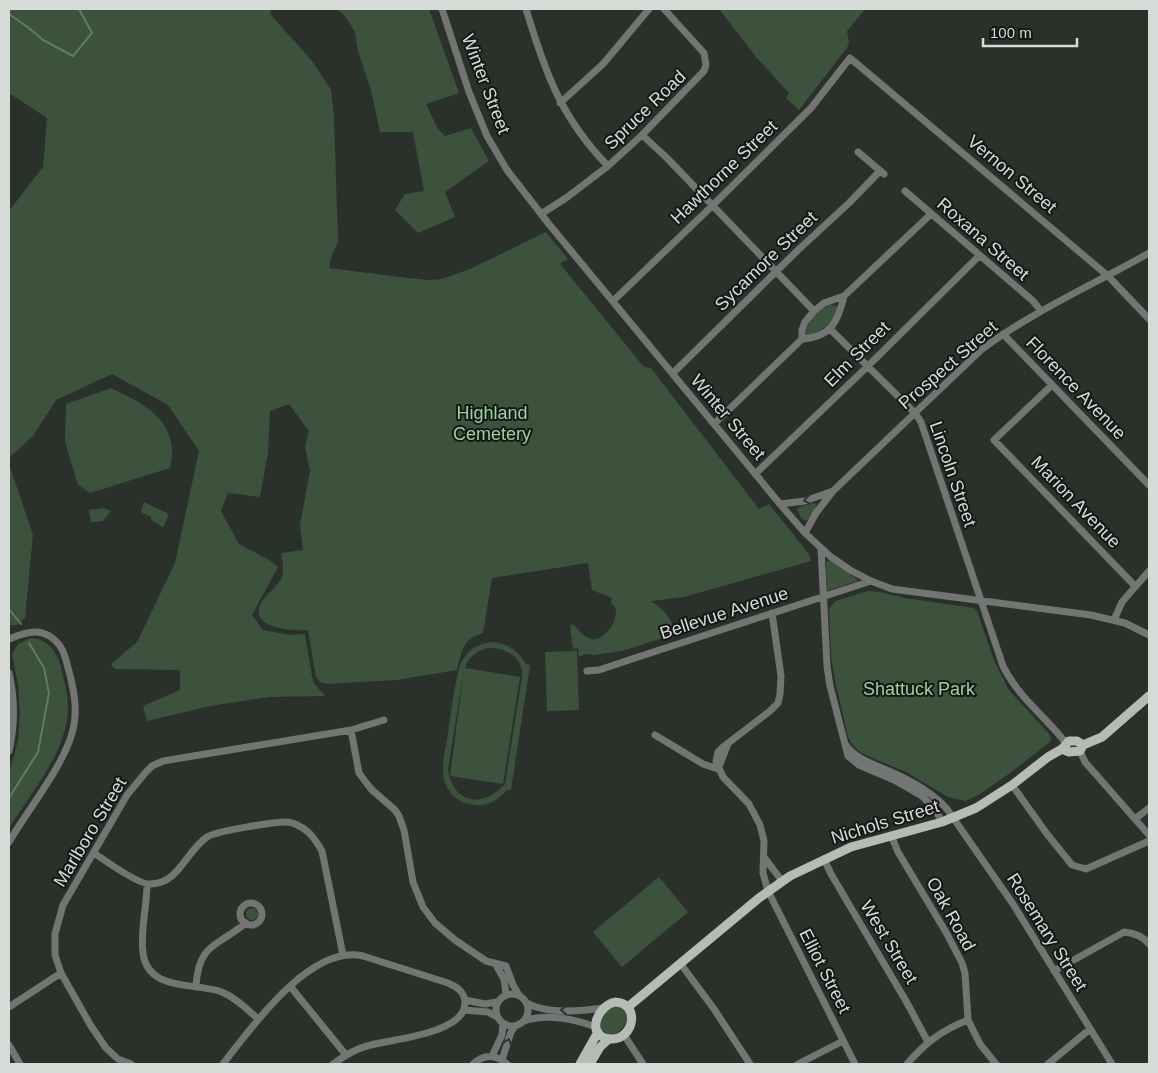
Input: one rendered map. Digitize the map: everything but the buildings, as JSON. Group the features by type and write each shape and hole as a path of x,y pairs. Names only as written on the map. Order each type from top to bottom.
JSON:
{"main road":[{"path":"1064,746 1069,752 1082,748 1102,737 1149,696"},
{"name":"Nichols Street","path":"628,1007 782,881 824,859 864,842 942,822 980,806 1012,785 1064,746"},
{"path":"580,1064 597,1030 597,1016 603,1008 615,1002 620,1002 628,1007 632,1014 632,1019 624,1035 609,1039 602,1036 597,1030"},
{"path":"590,1064 600,1047 609,1039"}],"street":[{"name":"Winter Street","path":"442,9 469,92 487,136 507,170 541,214 780,504 821,549 845,567 884,587 907,592 1091,615 1114,620 1149,635"},
{"path":"526,9 547,74 560,103 593,150 608,166"},
{"path":"560,103 602,64 650,9"},
{"name":"Spruce Road","path":"541,214 566,198 608,166 642,135 704,71 704,53 664,9"},
{"name":"Hawthorne Street","path":"613,301 811,108 850,58"},
{"name":"Vernon Street","path":"850,58 1108,276 1149,319"},
{"path":"642,135 666,157 814,312"},
{"name":"Sycamore Street","path":"673,373 776,272 882,173 858,152"},
{"name":"Roxana Street","path":"905,190 1042,311"},
{"path":"802,339 804,322 814,312 824,303 844,296 931,214"},
{"name":"Prospect Street","path":"806,533 816,513 833,491 982,350 1003,334 1042,311 1149,253"},
{"name":"Elm Street","path":"756,474 980,256"},
{"path":"714,424 802,339 810,338 830,329 837,321 844,296"},
{"name":"Lincoln Street","path":"830,329 915,413 923,427 980,601 1008,676 1021,695 1064,746"},
{"name":"Florence Avenue","path":"1003,334 1149,485"},
{"name":"Marion Avenue","path":"1052,385 994,440 1135,586"},
{"name":"Prospect Street","path":"780,504 816,498 833,491"},
{"path":"821,549 828,676 844,744 858,758 922,796 935,809 942,822"},
{"path":"1114,620 1122,602 1149,571"},
{"name":"Bellevue Avenue","path":"587,671 599,670 871,581"},
{"path":"655,735 703,764 718,769 728,744 778,703 782,686 772,613"},
{"path":"9,639 34,631 46,635 58,644 64,655 75,703 74,724 68,744 9,842"},
{"path":"9,673 13,723 9,751"},
{"name":"Marlboro Street","path":"131,1064 118,1059 101,1042 61,973 54,947 55,934 63,905 127,795 152,766 163,762 352,730 384,720"},
{"path":"352,730 359,773 371,789 391,806 399,816 404,830 413,882 423,907 435,923 455,940 486,961 506,966 519,995 527,1003 558,1010 603,1008"},
{"path":"1082,748 1086,762 1149,835"},
{"name":"Elliot Street","path":"718,769 723,777 749,804 757,818 763,833 763,873 768,891 855,1064"},
{"name":"Rosemary Street","path":"879,770 906,779 925,790 954,818 1013,904 1112,1064"},
{"path":"1012,785 1046,834 1072,865 1086,869 1149,841"},
{"path":"1135,819 1149,808"},
{"path":"94,853 147,884 160,883 170,878 198,844 214,834 288,822 299,826 312,836 322,851 343,955"},
{"name":"Oak Road","path":"891,835 898,852 962,963 965,973 968,1020 980,1044 996,1064"},
{"path":"764,857 782,881"},
{"name":"West Street","path":"824,859 928,1042"},
{"path":"147,884 147,901 142,938 145,962 156,976 171,983 211,988 228,995 238,1001 258,1019"},
{"path":"196,986 198,966 205,952 236,932 246,923"},
{"path":"1054,971 1118,934 1130,933 1143,938 1149,944"},
{"path":"223,1064 258,1019 290,986 313,969 343,955 364,956 448,984 460,990 465,1005"},
{"path":"680,963 750,1064"},
{"path":"496,964 504,979 506,994"},
{"path":"9,1007 61,973"},
{"path":"290,986 346,1055"},
{"path":"465,1005 497,1002 506,994 519,995"},
{"path":"497,1002 495,1010 497,1017"},
{"path":"524,1021 528,1012 527,1003"},
{"path":"465,1005 488,1012 497,1017 503,1024 515,1026"},
{"path":"333,1064 346,1055 368,1045 432,1032 452,1022 465,1005"},
{"path":"473,1064 485,1056 492,1056 504,1062 511,1032 515,1026 537,1017 577,1022 597,1030"},
{"path":"907,1064 928,1042 956,1024 968,1020"},
{"path":"492,1056 502,1035 503,1024"},
{"path":"1048,1064 1090,1029"},
{"path":"624,1035 643,1064"},
{"path":"798,1064 843,1041"},
{"path":"9,1045 20,1064"}],"green space":[{"name":"Highland Cemetery","path":"9,9 270,9 271,15 313,62 331,90 334,116 338,242 332,254 329,268 428,280 442,279 470,269 546,232 568,259 560,264 644,367 651,368 759,509 769,504 809,554 811,561 684,597 651,601 664,611 671,621 675,634 622,651 594,655 585,654 579,657 578,648 573,649 570,626 573,624 586,637 591,639 599,638 614,622 616,614 616,609 611,603 612,598 592,590 588,563 492,578 483,633 467,642 457,670 397,680 327,684 320,682 316,677 308,630 274,627 261,618 259,612 263,600 281,579 283,566 281,553 303,550 300,525 310,471 305,446 309,431 289,404 270,411 268,453 260,497 228,493 221,511 239,544 278,567 252,615 263,630 290,635 305,634 313,682 325,696 269,697 210,706 147,721 143,706 180,690 180,670 115,669 111,664 137,642 175,563 199,451 168,405 112,374 56,400 33,436 9,458 9,211 43,167 47,118 9,93"},
{"path":"337,9 429,9 459,93 426,104 438,129 445,136 471,128 489,161 445,192 455,217 418,233 395,210 405,194 424,191 413,132 380,132 371,90 358,51 355,32 345,16"},
{"path":"719,9 865,9 847,31 849,42 847,48 799,110 786,98 789,93 757,58"},
{"path":"830,304 838,307 831,322 817,332 806,335 808,325 814,316"},
{"path":"111,388 141,404 158,418 165,427 170,436 172,448 170,468 90,493 78,485 65,442 66,404"},
{"path":"9,464 33,535 25,618 17,625 9,625"},
{"path":"144,502 169,514 163,527 151,520 151,517 141,512"},
{"path":"813,503 817,504 816,509 805,521 801,518 797,509"},
{"path":"103,508 111,511 103,521 91,522 89,510"},
{"path":"826,561 830,561 857,579 857,581 827,591"},
{"name":"Shattuck Park","path":"868,591 974,608 977,611 993,658 1008,689 1050,735 1051,740 1049,743 1006,776 966,801 948,797 908,773 861,753 848,737 836,685 831,656 829,609 835,601"},
{"path":"31,638 42,641 50,646 58,659 67,696 67,722 56,754 9,828 9,774 18,740 20,715 18,684 12,654 18,644"},
{"path":"495,642 509,647 517,652 526,664 530,665 511,790 507,790 490,803 475,805 457,799 450,792 445,784 443,762 459,668 472,649","holes":["487,648 506,651 516,658 522,676 505,784 488,797 470,799 462,796 456,790 451,781 448,769 464,669 450,776 503,784 520,677 465,668 468,661 476,653"]},
{"path":"577,651 579,710 547,711 545,652"},
{"path":"659,877 688,912 622,967 593,932"},
{"path":"254,908 257,909 257,919 250,920 247,919 246,912 247,909"},
{"path":"613,1007 625,1010 628,1016 626,1023 618,1032 609,1035 602,1029 600,1023 605,1012"}],"waterway":[{"path":"9,14 43,40 73,56 92,33 79,9"},
{"path":"9,609 21,624"},
{"path":"9,798 38,752 49,693 44,668 29,643"}]}
